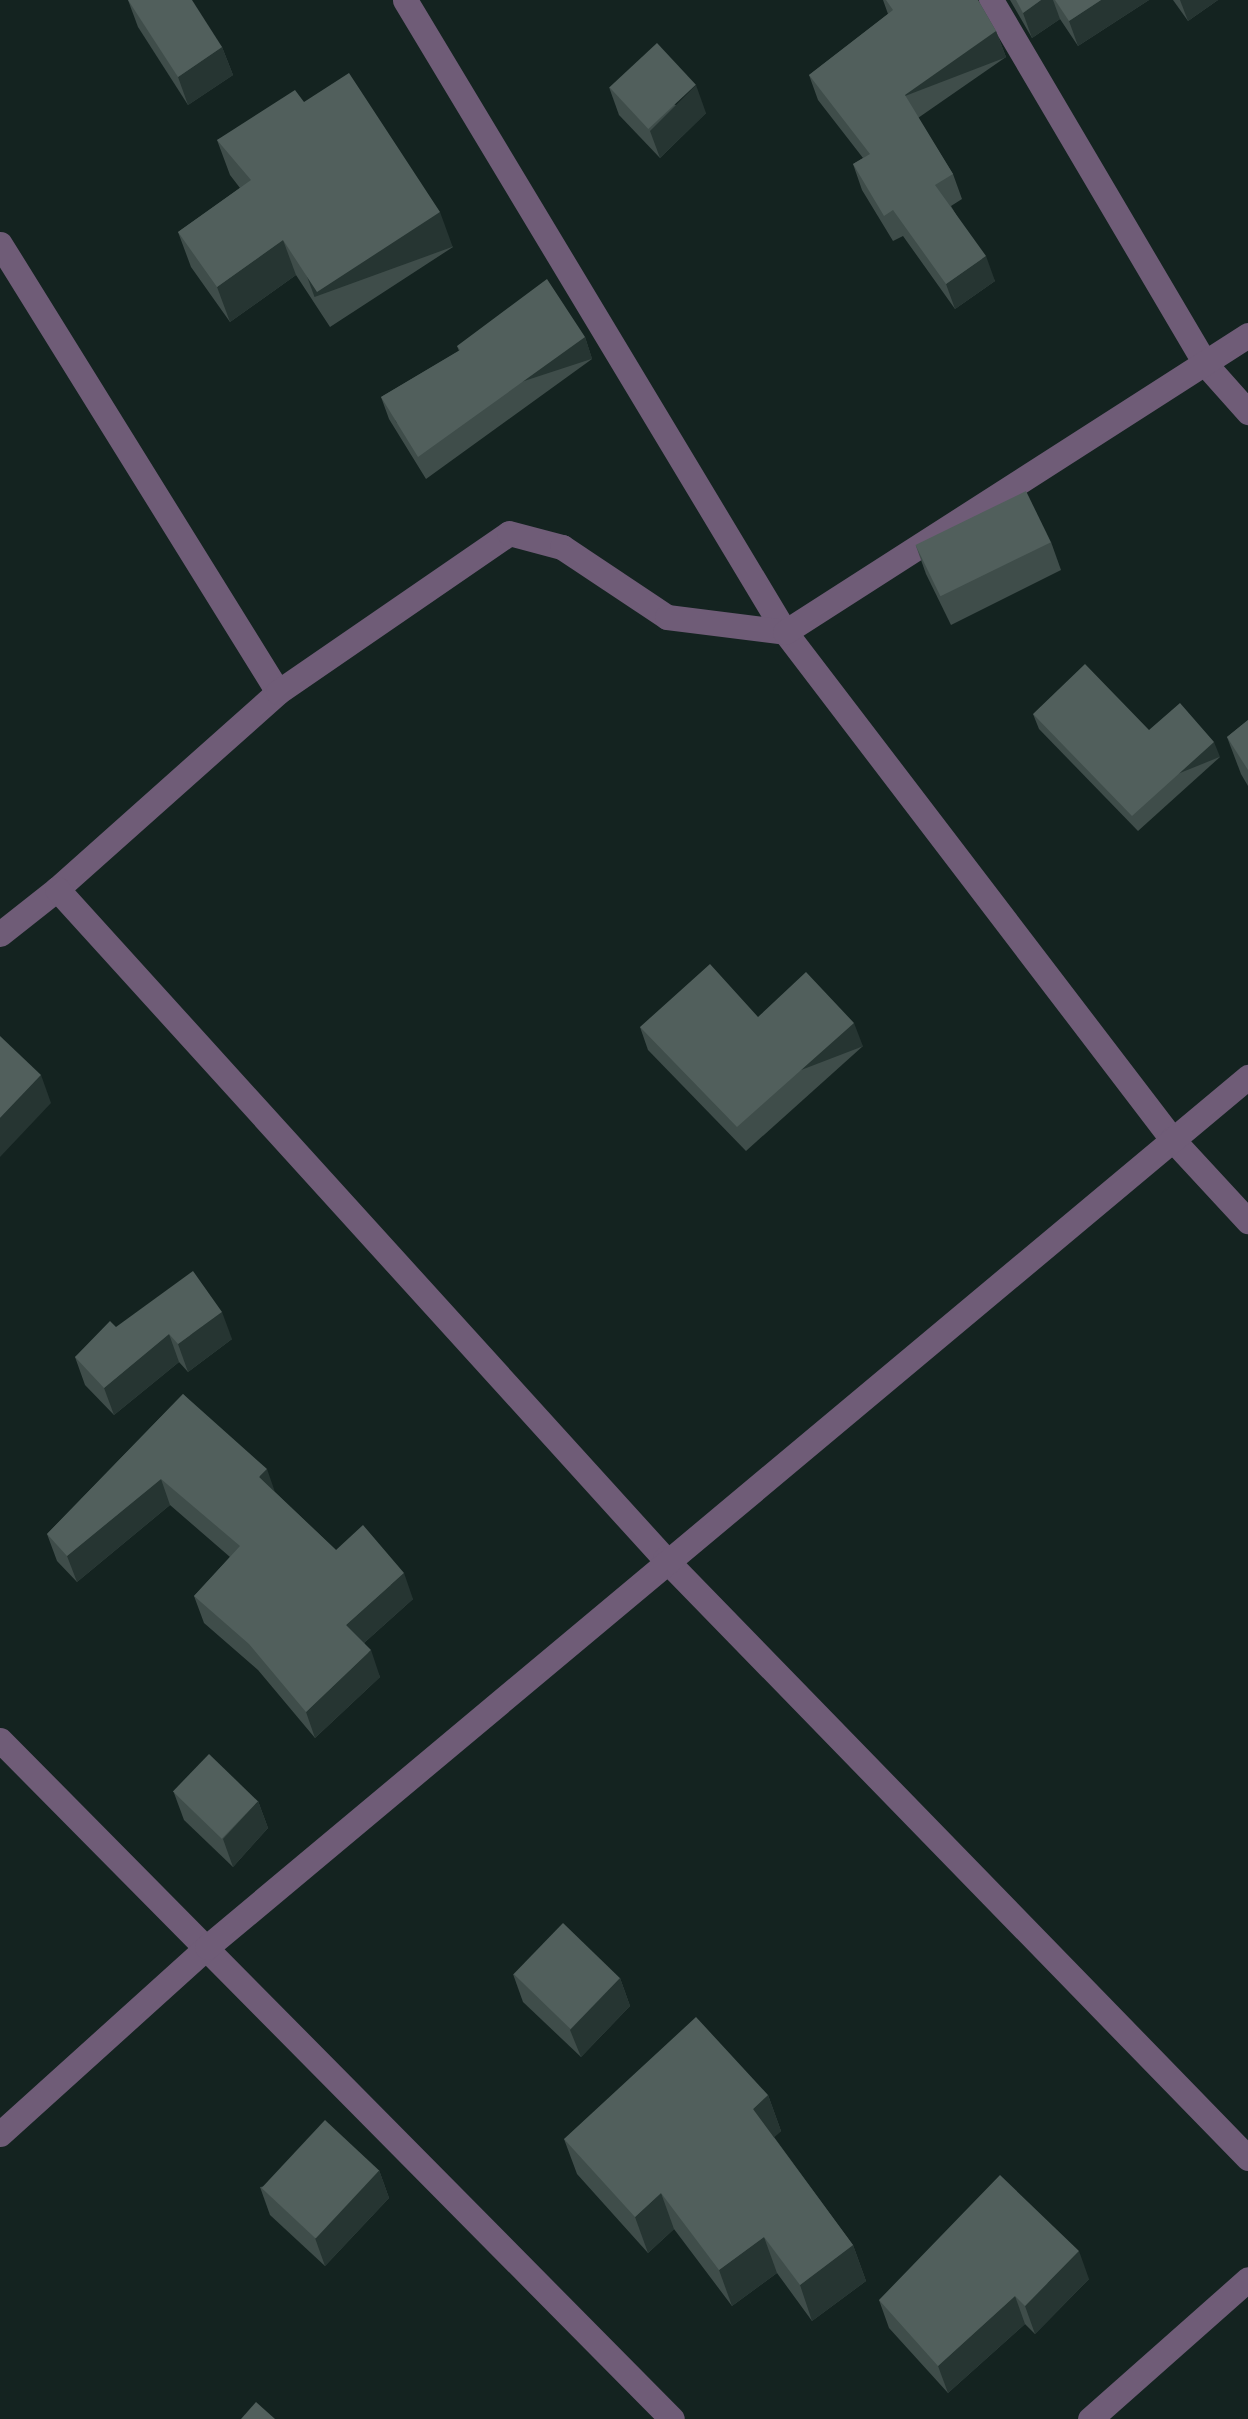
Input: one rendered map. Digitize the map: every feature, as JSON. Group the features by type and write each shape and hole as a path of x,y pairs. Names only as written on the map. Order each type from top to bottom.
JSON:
{"street":[{"path":"405,0 785,632 1172,1139 1248,1221"},
{"path":"991,0 1207,366 1248,412"},
{"path":"0,244 278,692"},
{"path":"0,934 58,890 278,692 509,533 562,547 667,617 785,632 1207,366 1248,334"},
{"path":"58,890 665,1559 1248,2158"},
{"path":"0,2134 207,1947 665,1559 1248,1078"},
{"path":"0,1740 672,2419"},
{"path":"1090,2419 1248,2279"}],"building":[{"path":"128,0 192,0 222,47 178,77"},
{"path":"886,0 978,0 996,31 905,95 953,174 935,185 986,256 946,284 893,210 884,216 853,164 870,154 809,75 893,10"},
{"path":"1016,0 1041,0 1023,13"},
{"path":"1055,0 1101,0 1069,21"},
{"path":"657,43 696,85 648,129 609,87"},
{"path":"349,73 440,212 317,292 283,240 217,287 178,232 251,180 217,140 295,90 304,102"},
{"path":"547,279 585,337 418,457 381,397 460,350 457,346"},
{"path":"1026,491 1051,542 940,596 915,545"},
{"path":"1085,664 1149,730 1180,703 1214,742 1132,816 1033,714"},
{"path":"1248,720 1248,770 1227,737"},
{"path":"710,964 758,1017 806,972 854,1023 737,1127 640,1027"},
{"path":"0,1036 41,1075 0,1118"},
{"path":"193,1271 222,1312 178,1344 169,1334 104,1388 75,1357 110,1321 116,1327"},
{"path":"183,1394 267,1469 259,1477 336,1550 363,1525 404,1573 346,1625 371,1650 306,1712 249,1644 194,1596 240,1546 161,1479 67,1556 47,1534"},
{"path":"209,1754 258,1801 222,1839 173,1791"},
{"path":"563,1923 620,1978 571,2029 514,1974"},
{"path":"696,2017 768,2095 753,2109 853,2245 800,2285 764,2237 719,2270 661,2193 635,2217 564,2139"},
{"path":"325,2120 379,2170 316,2238 262,2188"},
{"path":"1000,2175 1079,2251 1025,2306 1015,2296 938,2366 879,2300"},
{"path":"256,2402 275,2419 241,2419"}]}
